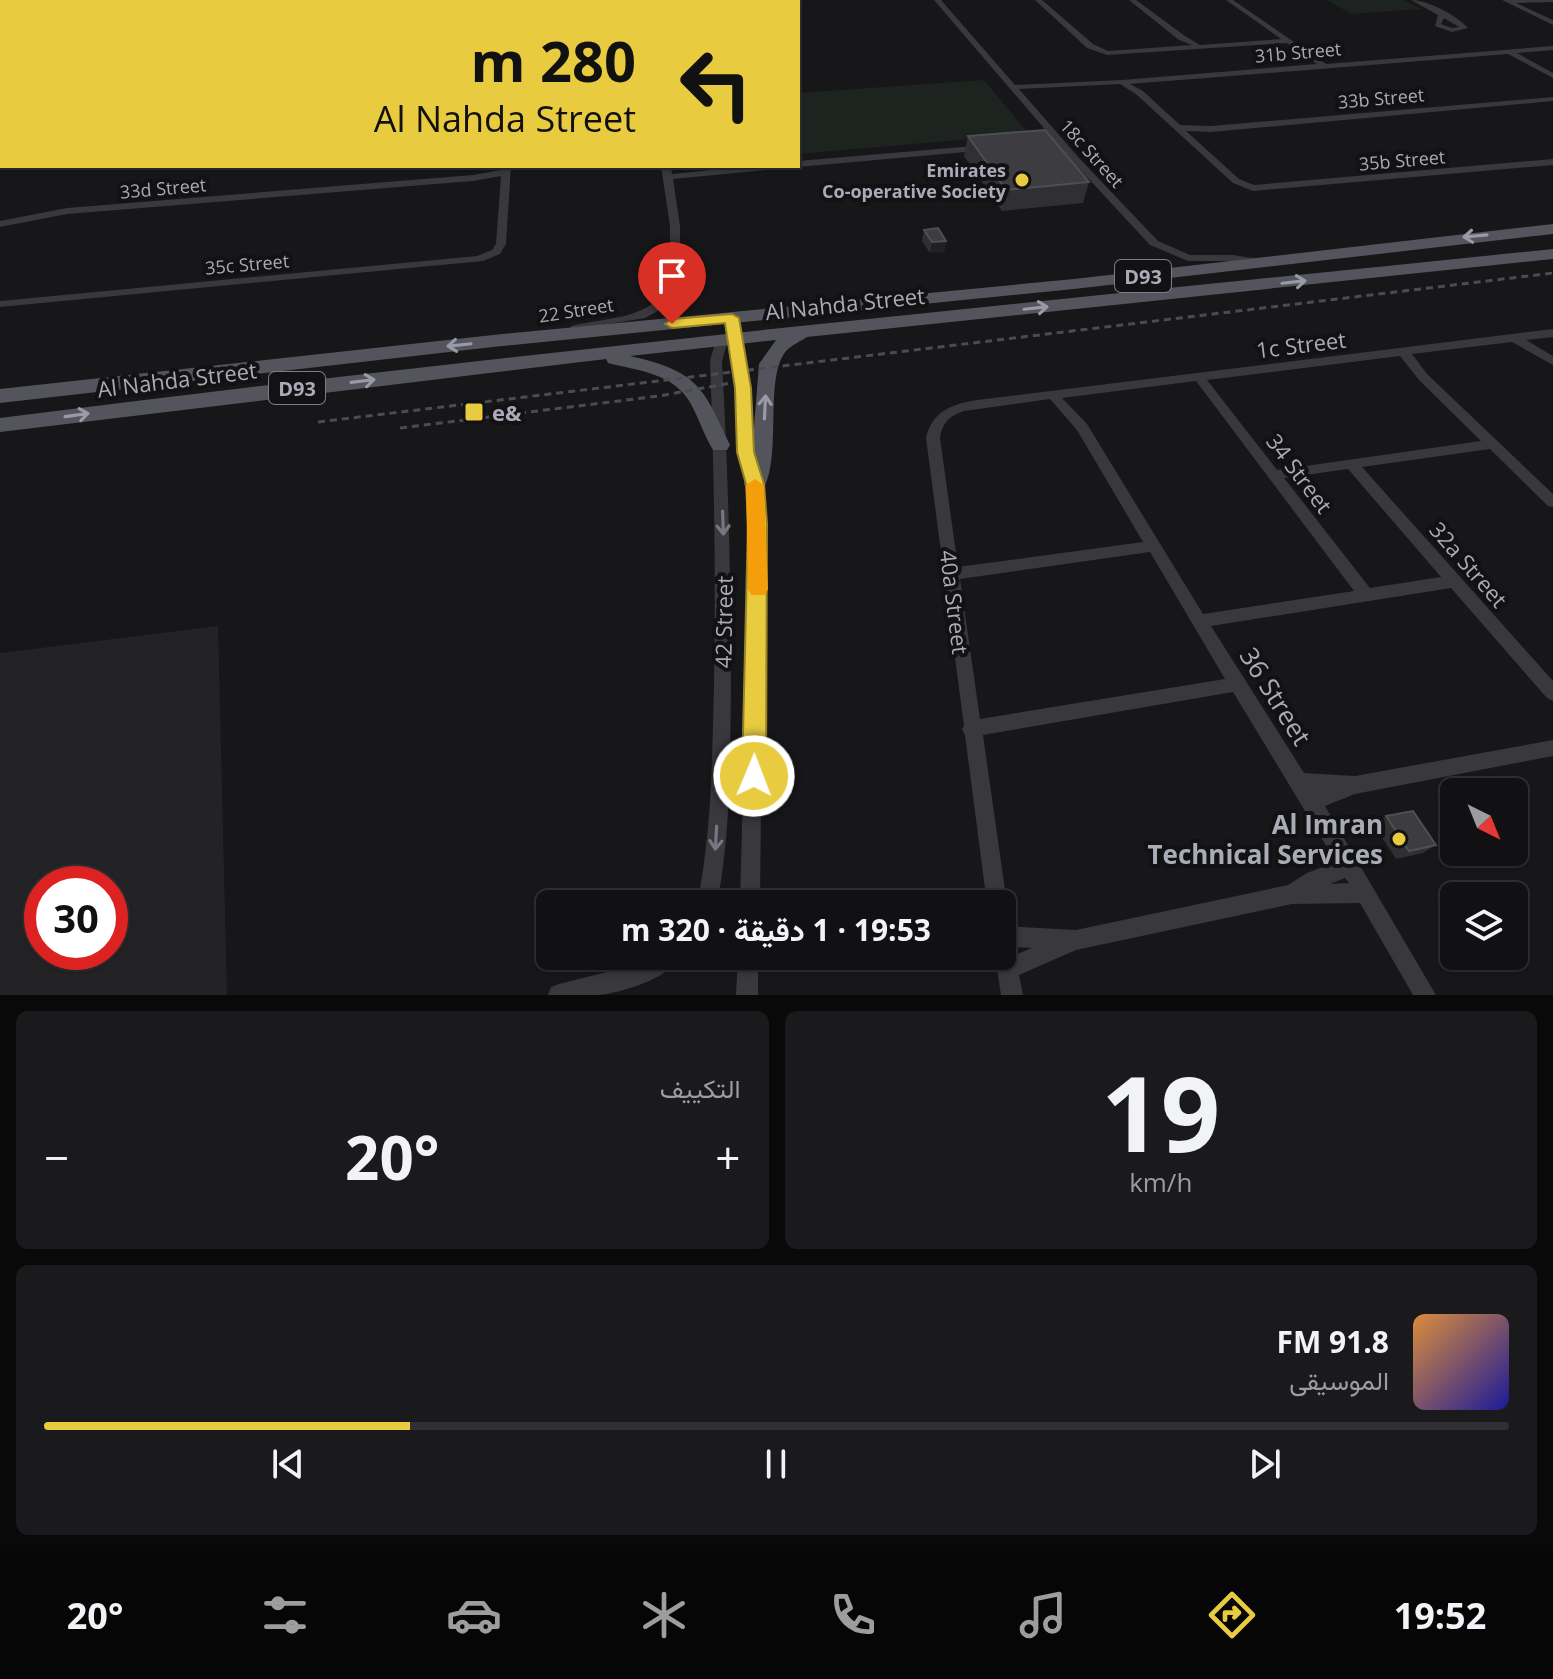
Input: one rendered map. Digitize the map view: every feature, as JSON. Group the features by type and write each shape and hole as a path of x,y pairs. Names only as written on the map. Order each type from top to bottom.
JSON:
{"main road":[{"name":"D93","path":"731,332 753,326 999,297 1074,284 1553,229"},
{"name":"Al Nahda Street","path":"0,396 493,341 807,331 1553,254"},
{"path":"755,484 762,452 768,364 781,345 807,331"},
{"name":"Al Nahda Street","path":"0,425 594,354 731,332"},
{"path":"594,354 650,366 679,377 698,396 720,445"}],"street":[{"name":"18c Street","path":"937,0 1060,142 1154,243 1172,253 1196,259 1233,258 1259,262"},
{"path":"1038,0 1097,51 1113,53 1289,40"},
{"path":"1132,0 1182,38 1199,46"},
{"path":"1229,0 1324,66"},
{"path":"1414,0 1442,15"},
{"path":"1509,2 1553,0"},
{"path":"1509,2 1553,23"},
{"path":"1182,38 1189,47"},
{"name":"31b Street","path":"1015,90 1553,48"},
{"path":"1506,52 1553,76"},
{"path":"1310,54 1334,65"},
{"path":"1133,81 1140,93"},
{"path":"1122,82 1140,93 1182,131"},
{"name":"33b Street","path":"1182,131 1553,99"},
{"name":"35b Street","path":"1182,131 1236,181 1253,188 1553,162"},
{"path":"1047,143 1060,142"},
{"path":"800,164 1002,146"},
{"path":"668,172 753,168"},
{"name":"33d Street","path":"0,224 67,211 473,178 505,172"},
{"name":"35c Street","path":"0,304 479,259 496,252 503,240 505,172"},
{"name":"22 Street","path":"493,341 628,320 661,305 670,297 677,281 668,172"},
{"name":"42 Street","path":"711,890 722,741 724,581 716,361 731,332"},
{"name":"42 Street","path":"731,332 743,388 745,452 755,484 758,569 750,890"},
{"name":"1c Street","path":"1062,394 1553,333"},
{"path":"1529,336 1552,360"},
{"path":"1514,338 1552,360"},
{"path":"1403,351 1423,377 1553,502"},
{"path":"1386,353 1423,377"},
{"name":"34 Street","path":"1199,377 1366,595"},
{"name":"36 Street","path":"1062,394 1312,802 1425,995"},
{"name":"40a Street","path":"995,890 933,438 937,421 944,414 965,405 1062,394"},
{"path":"1274,475 1491,444"},
{"name":"32a Street","path":"1352,465 1553,693"},
{"path":"952,574 1153,546"},
{"path":"1200,621 1455,581"},
{"path":"971,729 1237,684"},
{"path":"1312,802 1355,785 1553,748"},
{"path":"1299,781 1355,785"},
{"path":"1292,894 1314,880 1348,867"},
{"path":"1016,965 1076,940 1292,894 1363,893"},
{"path":"1016,938 1076,940"},
{"path":"559,995 648,970"},
{"path":"747,995 748,970"},
{"path":"1007,970 1012,995"}],"shaded area":[{"path":"1327,0 1403,0 1421,9 1351,14"},
{"path":"984,80 1029,134 800,154 800,93"},
{"path":"218,626 227,995 0,995 0,653"}],"building":[{"path":"1045,130 1089,182 1006,190 968,136"},
{"path":"938,228 946,241 932,242 924,230"},
{"path":"1413,811 1436,845 1409,851 1386,816"}],"railway":[{"path":"318,422 1553,273"},
{"path":"400,428 659,396 731,383"}],"slow traffic":[{"path":"755,485 758,589"}],"place":[{"name":"Emirates Co-operative Society","path":"1022,180"},
{"name":"e&","path":"474,412"},
{"name":"Al Imran Technical Services","path":"1399,839"}],"route":[{"path":"672,324 732,318 743,388 745,452 755,484 757,523 754,776"}]}
